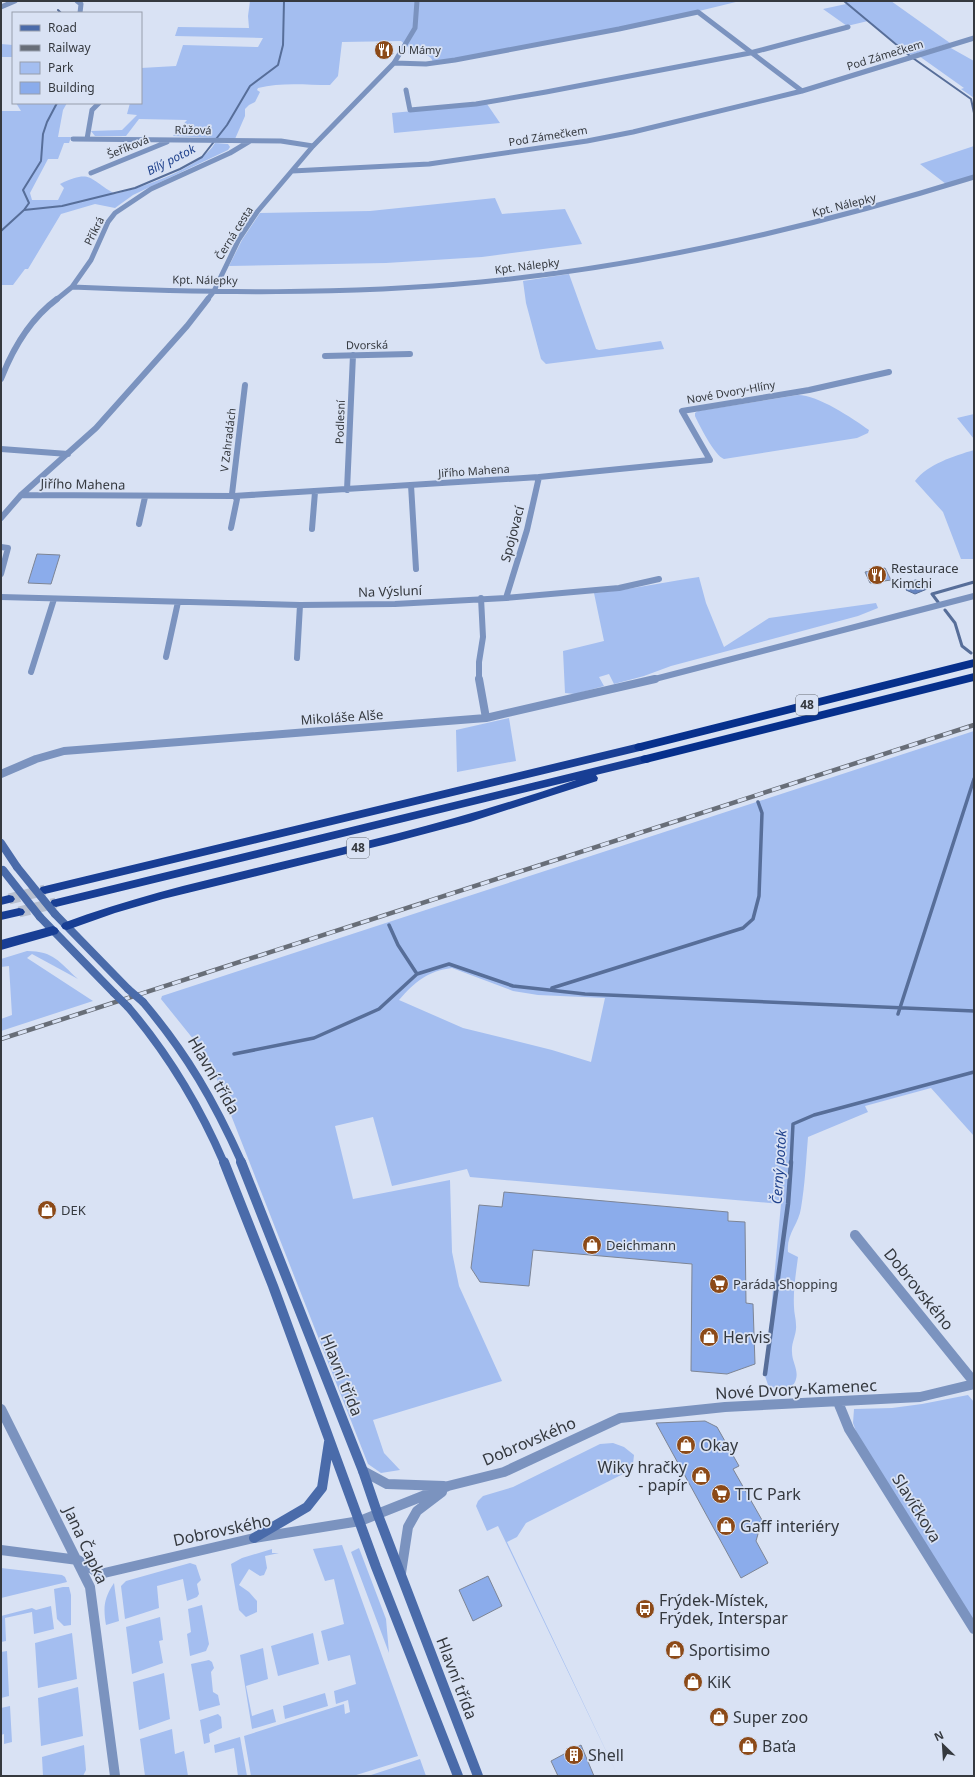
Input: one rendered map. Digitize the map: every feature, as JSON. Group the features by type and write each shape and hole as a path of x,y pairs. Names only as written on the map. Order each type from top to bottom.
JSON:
{"highway":[{"name":"48","path":"46,890 640,747 974,663"},
{"name":"48","path":"56,908 974,677"},
{"name":"48","path":"67,926 122,905 397,838 482,815 568,788 646,759"},
{"path":"1,916 19,912"},
{"name":"48","path":"1,945 53,931"}],"main road":[{"path":"1,843 17,867 56,908 67,926"},
{"path":"2,868 40,917 53,931"},
{"name":"48","path":"53,931 67,926"},
{"name":"Hlavní třída","path":"67,926 163,1024 180,1046 211,1097 257,1201 363,1471 378,1515 478,1776"},
{"name":"Hlavní třída","path":"53,931 150,1030 167,1054 196,1102 244,1212 285,1318 329,1441 458,1776"},
{"path":"254,1538 307,1507 322,1488 329,1441"}],"street":[{"path":"1,7 15,1"},
{"path":"77,1 81,4 80,12"},
{"name":"Černá cesta","path":"1,518 21,495 96,428 187,326 214,291 239,239 257,212 313,146 394,63 415,28 417,1"},
{"path":"394,63 426,64 455,60 612,31 698,12 802,91"},
{"path":"406,90 410,110 476,104 750,53 848,27"},
{"name":"Pod Zámečkem","path":"292,171 429,164 501,154 633,132 802,91 911,56 974,38"},
{"path":"87,139 92,110 97,104"},
{"name":"Růžová","path":"73,139 291,142 313,146"},
{"name":"Šeříková","path":"91,173 172,140"},
{"name":"Příkrá","path":"1,378 11,354 28,328 54,301 72,286 91,260 108,222 115,213 151,189 230,153 250,141"},
{"name":"Kpt. Nálepky","path":"72,286 214,291 367,290 480,282 628,262 698,249 818,222 890,203 974,177"},
{"name":"Dvorská","path":"325,356 410,354"},
{"name":"Podlesní","path":"347,490 353,355"},
{"name":"Nové Dvory-Hlíny","path":"538,477 710,460 682,411 809,390 889,372"},
{"name":"V Zahradách","path":"234,496 232,494 245,386"},
{"path":"1,448 68,454"},
{"name":"Jiřího Mahena","path":"21,495 234,496 538,477"},
{"name":"Spojovací","path":"506,598 527,530 538,477"},
{"path":"411,485 416,569"},
{"path":"312,529 315,492"},
{"path":"139,524 145,496"},
{"path":"231,528 237,499 234,496"},
{"path":"1,547 8,548 1,574"},
{"name":"Na Výsluní","path":"1,597 300,605 395,604 481,598 506,598 619,588 659,579"},
{"name":"Mikoláše Alše","path":"1,774 36,759 64,751 486,718 685,672 974,596"},
{"path":"481,598 483,637 478,662 479,684 486,718"},
{"path":"31,672 54,599"},
{"path":"166,657 178,602"},
{"path":"297,658 300,605"},
{"name":"Dobrovského","path":"855,1235 974,1383"},
{"name":"Nové Dvory-Kamenec","path":"620,1418 725,1407 920,1397 974,1383"},
{"name":"Slavíčkova","path":"838,1402 849,1429 974,1630"},
{"name":"Jana Čapka","path":"1,1409 72,1560 90,1587 115,1776"},
{"name":"Dobrovského","path":"1,1550 72,1560 100,1574 254,1538 360,1522 448,1486 504,1472 620,1418"},
{"name":"Dobrovského","path":"363,1471 387,1484 408,1486 448,1486"},
{"path":"401,1575 408,1527 418,1511 448,1486"}],"green space":[{"path":"250,1 740,1 699,11 523,47 433,62 429,56 408,53 409,48 401,41 342,42 338,76 330,85 285,84 258,88 257,90 260,92 255,102 245,109 245,116 235,139 173,136 187,120 139,119 126,136 95,136 91,131 122,130 137,115 127,114 130,104 142,104 142,68 176,66 183,45 258,47 263,38 175,36 178,27 249,28 248,16"},
{"path":"844,1 891,1 950,43 911,55 868,21 847,26 823,9 846,4"},
{"path":"1,44 12,45 12,57 1,57"},
{"path":"949,47 974,61 974,98 961,89 964,88 919,56"},
{"path":"17,104 66,104 63,110 58,137 71,137 69,143 64,143 58,159 48,159 30,193 32,200 58,200 64,188 60,184 78,177 94,180 115,194 154,182 184,169 208,152 215,143 228,144 230,147 228,150 133,195 115,208 95,204 61,214 28,269 25,269 13,285 1,285 1,111 21,111"},
{"path":"487,104 500,123 394,133 392,113"},
{"path":"974,146 974,176 946,184 920,164"},
{"path":"495,198 502,214 565,209 582,244 482,257 386,263 229,266 242,240 260,213 370,211"},
{"path":"569,274 596,349 599,350 661,341 664,349 546,364 541,359 526,303 523,281"},
{"path":"798,395 815,399 835,408 869,430 868,433 857,438 724,459 716,452 695,416 695,413 698,411"},
{"path":"974,414 974,439 957,418"},
{"path":"974,450 974,559 961,559 943,512 915,481 920,475 934,465"},
{"path":"699,577 706,603 724,647 769,618 876,603 878,608 858,616 671,666 644,676 614,684 609,674 599,677 604,686 575,694 565,693 563,651 604,641 594,593"},
{"path":"509,718 516,761 457,772 456,730"},
{"path":"974,731 974,1136 931,1088 865,1106 868,1112 808,1137 800,1214 791,1234 788,1246 788,1252 798,1257 794,1294 796,1328 792,1349 792,1356 797,1374 795,1382 790,1388 774,1388 768,1385 765,1376 781,1204 470,1177 467,1169 392,1186 373,1117 335,1126 353,1199 450,1180 452,1252 459,1286 502,1381 373,1420 384,1453 400,1470 381,1473 368,1464 216,1077 194,1040 161,999 162,996","holes":["452,968 513,991 538,995 605,998 591,1062 552,1050 463,1028 399,1000 422,978 443,969"]},
{"path":"27,951 44,953 56,959 78,979 32,954 27,958 93,1001 1,1031 1,1019 12,1015 9,966 1,967 1,959"},
{"path":"968,1395 974,1402 974,1623 858,1437 853,1423 854,1409 892,1408"},
{"path":"613,1443 624,1447 634,1455 633,1464 625,1473 526,1523 517,1537 507,1542 618,1776 498,1526 487,1531 476,1506 478,1501 483,1496 513,1487 600,1444"},
{"path":"342,1545 418,1756 353,1776 251,1776 244,1736 344,1704 345,1714 350,1712 348,1700 336,1704 334,1691 356,1684 350,1655 328,1661 321,1631 344,1624 334,1579 325,1581 313,1549"},
{"path":"359,1548 386,1619 389,1653 351,1552"},
{"path":"272,1549 272,1553 279,1553 265,1556 267,1568 264,1575 260,1576 249,1569 239,1585 249,1592 257,1601 257,1612 246,1617 239,1610 231,1564 242,1558"},
{"path":"190,1563 196,1565 201,1580 197,1584 199,1594 197,1597 187,1601 183,1579 157,1586 159,1608 125,1619 121,1586 126,1581"},
{"path":"1,1568 62,1575 65,1577 67,1582 1,1598"},
{"path":"114,1583 119,1621 106,1625 105,1603 108,1593"},
{"path":"69,1587 71,1595 71,1625 64,1626 57,1619 54,1589"},
{"path":"202,1605 209,1644 206,1651 190,1656 187,1634 191,1632 188,1609"},
{"path":"51,1606 54,1629 34,1634 32,1612 5,1618 6,1641 1,1642 1,1616 32,1608 36,1610"},
{"path":"160,1617 163,1640 159,1641 163,1663 132,1674 126,1627"},
{"path":"72,1633 77,1679 38,1688 35,1643"},
{"path":"313,1633 319,1664 278,1676 271,1646"},
{"path":"263,1648 268,1679 246,1686 252,1716 273,1709 276,1722 252,1729 240,1655"},
{"path":"7,1651 9,1696 1,1698 1,1652"},
{"path":"209,1660 212,1662 214,1668 211,1672 213,1692 218,1695 220,1705 199,1711 191,1664"},
{"path":"164,1673 170,1719 139,1730 133,1682"},
{"path":"78,1687 83,1736 41,1746 38,1698"},
{"path":"325,1693 328,1706 285,1719 283,1706"},
{"path":"10,1706 12,1742 4,1744 4,1734 1,1735 1,1708"},
{"path":"218,1714 221,1717 222,1728 209,1734 210,1742 204,1744 200,1720"},
{"path":"172,1729 175,1754 184,1751 188,1776 145,1776 140,1739"},
{"path":"240,1737 247,1776 238,1776 234,1748 215,1753 214,1745"},
{"path":"84,1745 86,1770 83,1776 43,1776 42,1757"},
{"path":"420,1759 426,1776 368,1776"}],"shaded area":[{"path":"915,580 921,581 927,585 927,589 915,594 906,590 906,585"}],"building":[{"name":"U Mámy","path":"390,45 393,54 382,55 380,46"},
{"path":"37,554 60,555 51,584 28,583"},
{"name":"Restaurace Kimchi","path":"885,568 891,580 870,583 865,572"},
{"name":"Paráda Shopping","path":"504,1192 728,1212 728,1221 745,1222 746,1303 753,1304 755,1364 727,1374 691,1371 692,1264 533,1250 529,1286 480,1282 471,1268 479,1205 502,1207"},
{"name":"TTC Park","path":"705,1421 717,1427 739,1466 733,1469 762,1520 756,1541 768,1563 741,1578 656,1423"},
{"path":"488,1576 502,1606 473,1621 459,1590"},
{"name":"Shell","path":"581,1745 594,1776 558,1776 551,1761"}],"waterway":[{"name":"Bílý potok","path":"24,210 62,206 135,188 180,169 202,157 227,125 250,86 278,65 283,45 284,1"},
{"path":"844,1 910,56 971,99 974,113"},
{"path":"24,210 29,203 23,190 41,161 43,134 47,122 56,104"},
{"name":"Bílý potok","path":"1,231 24,210"},
{"path":"938,602 932,594 974,582"},
{"path":"945,610 955,623 962,646 971,653"},
{"path":"900,1008 974,779"},
{"path":"552,988 743,928 753,919 759,896 762,813 758,802"},
{"path":"389,925 398,945 417,974"},
{"path":"417,974 449,964 513,986 585,994 900,1008"},
{"path":"234,1054 314,1038 379,1009 417,974"},
{"path":"898,1014 900,1008"},
{"path":"900,1008 974,1011"},
{"name":"Černý potok","path":"791,1163 793,1124 814,1115 974,1072"},
{"name":"Černý potok","path":"765,1374 788,1204 791,1162"}],"tunnel":[{"path":"9,899 45,890"},
{"path":"19,912 56,903"}],"railway":[{"path":"1,1039 974,725"}],"place":[{"name":"U Mámy","path":"384,50"},
{"name":"Restaurace Kimchi","path":"877,575"},
{"name":"DEK","path":"47,1210"},
{"name":"Deichmann","path":"592,1245"},
{"name":"Paráda Shopping","path":"719,1284"},
{"name":"Hervis","path":"709,1337"},
{"name":"Okay","path":"686,1445"},
{"name":"Wiky hračky - papír","path":"701,1476"},
{"name":"TTC Park","path":"721,1494"},
{"name":"Gaff interiéry","path":"726,1526"},
{"name":"Frýdek-Místek, Frýdek, Interspar","path":"645,1609"},
{"name":"Sportisimo","path":"675,1650"},
{"name":"KiK","path":"693,1682"},
{"name":"Super zoo","path":"719,1717"},
{"name":"Baťa","path":"748,1746"},
{"name":"Shell","path":"574,1755"}]}
